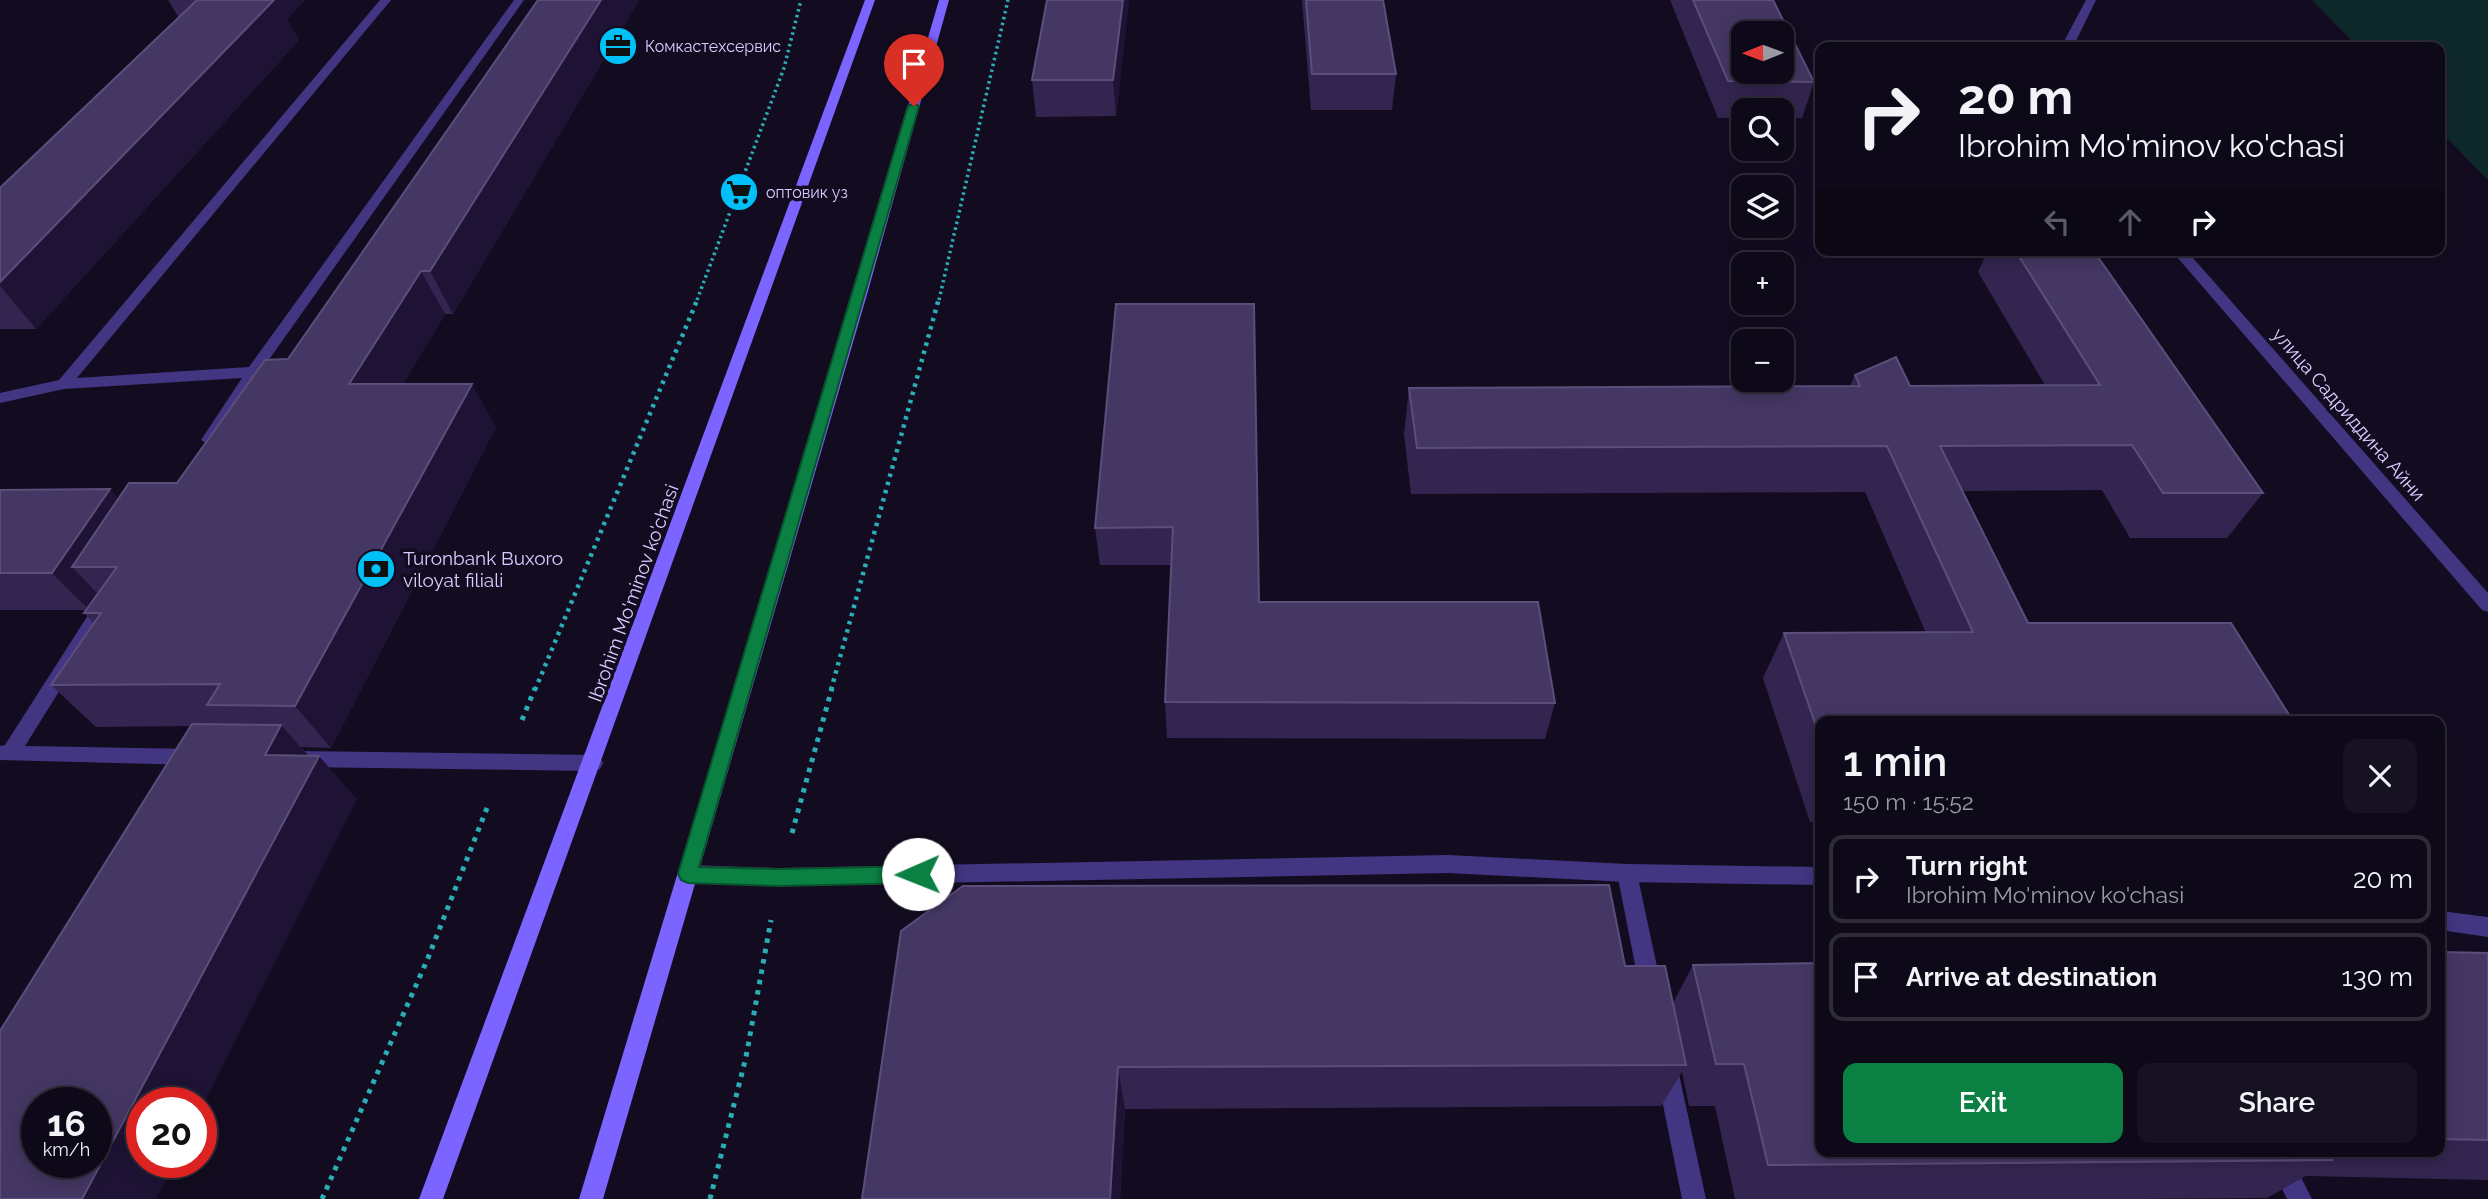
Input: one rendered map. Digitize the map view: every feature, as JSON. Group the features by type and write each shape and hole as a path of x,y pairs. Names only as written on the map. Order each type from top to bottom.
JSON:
{"main road":[{"name":"Ibrohim Mo'minov ko'chasi","path":"431,1199 593,764 870,0"},
{"path":"591,1199 944,0"}],"street":[{"path":"64,384 386,0"},
{"path":"201,453 253,372 519,0"},
{"path":"2070,42 2091,0"},
{"name":"улица Садриддина Айни","path":"2183,256 2488,605"},
{"path":"0,398 64,384 253,372"},
{"path":"5,753 113,591"},
{"path":"5,753 216,758"},
{"path":"284,759 593,764"},
{"path":"688,874 779,877 1448,864 1627,873 1815,876"},
{"path":"1627,873 1655,1009"},
{"path":"2445,922 2488,927"},
{"path":"1663,1050 1694,1199"},
{"path":"2279,1157 2300,1199"}],"path":[{"path":"322,1199 428,958 504,764 685,332 784,68 801,0"},
{"path":"710,1199 746,1057 779,877 950,259 1008,0"}],"green space":[{"path":"2312,0 2488,0 2488,180 2445,136 2445,42 2353,42"}],"building":[{"path":"197,0 274,0 0,282 0,188"},
{"path":"538,0 601,0 430,271 421,271 349,384 472,384 295,706 207,705 220,684 51,685 101,613 84,613 117,567 72,567 129,483 177,483 265,360 288,359"},
{"path":"1047,0 1123,0 1113,80 1032,80"},
{"path":"1306,0 1383,0 1396,74 1312,74"},
{"path":"1693,0 1773,0 1784,21 1731,21 1731,81 1728,81"},
{"path":"1794,42 1814,82 1794,82"},
{"path":"2019,256 2097,256 2263,493 2163,493 2132,445 1940,446 2028,623 2231,623 2290,716 1815,716 1815,723 1784,633 1973,632 1887,446 1417,448 1409,388 1731,387 1731,392 1794,392 1794,386 1860,386 1855,375 1896,357 1910,386 2100,385"},
{"path":"1116,304 1254,304 1259,602 1538,602 1555,703 1165,702 1173,527 1095,528"},
{"path":"110,489 52,573 0,573 0,490"},
{"path":"192,724 281,725 265,755 319,756 142,1087 126,1087 126,1117 112,1143 112,1087 21,1087 21,1178 93,1178 82,1199 0,1199 0,1031"},
{"path":"1609,885 1625,966 1665,966 1686,1065 1118,1067 1110,1199 862,1199 901,931 963,886"},
{"path":"2445,952 2488,953 2488,1140 2445,1139"},
{"path":"1815,963 1815,1157 2330,1157 2332,1160 1768,1165 1744,1064 1716,1064 1693,965"}],"place":[{"name":"Комкастехсервис","path":"618,46"},
{"name":"оптовик уз","path":"739,192"},
{"name":"Turonbank Buxoro viloyat filiali","path":"376,569"}],"route":[{"path":"914,106 688,874 779,877 918,874"}]}
